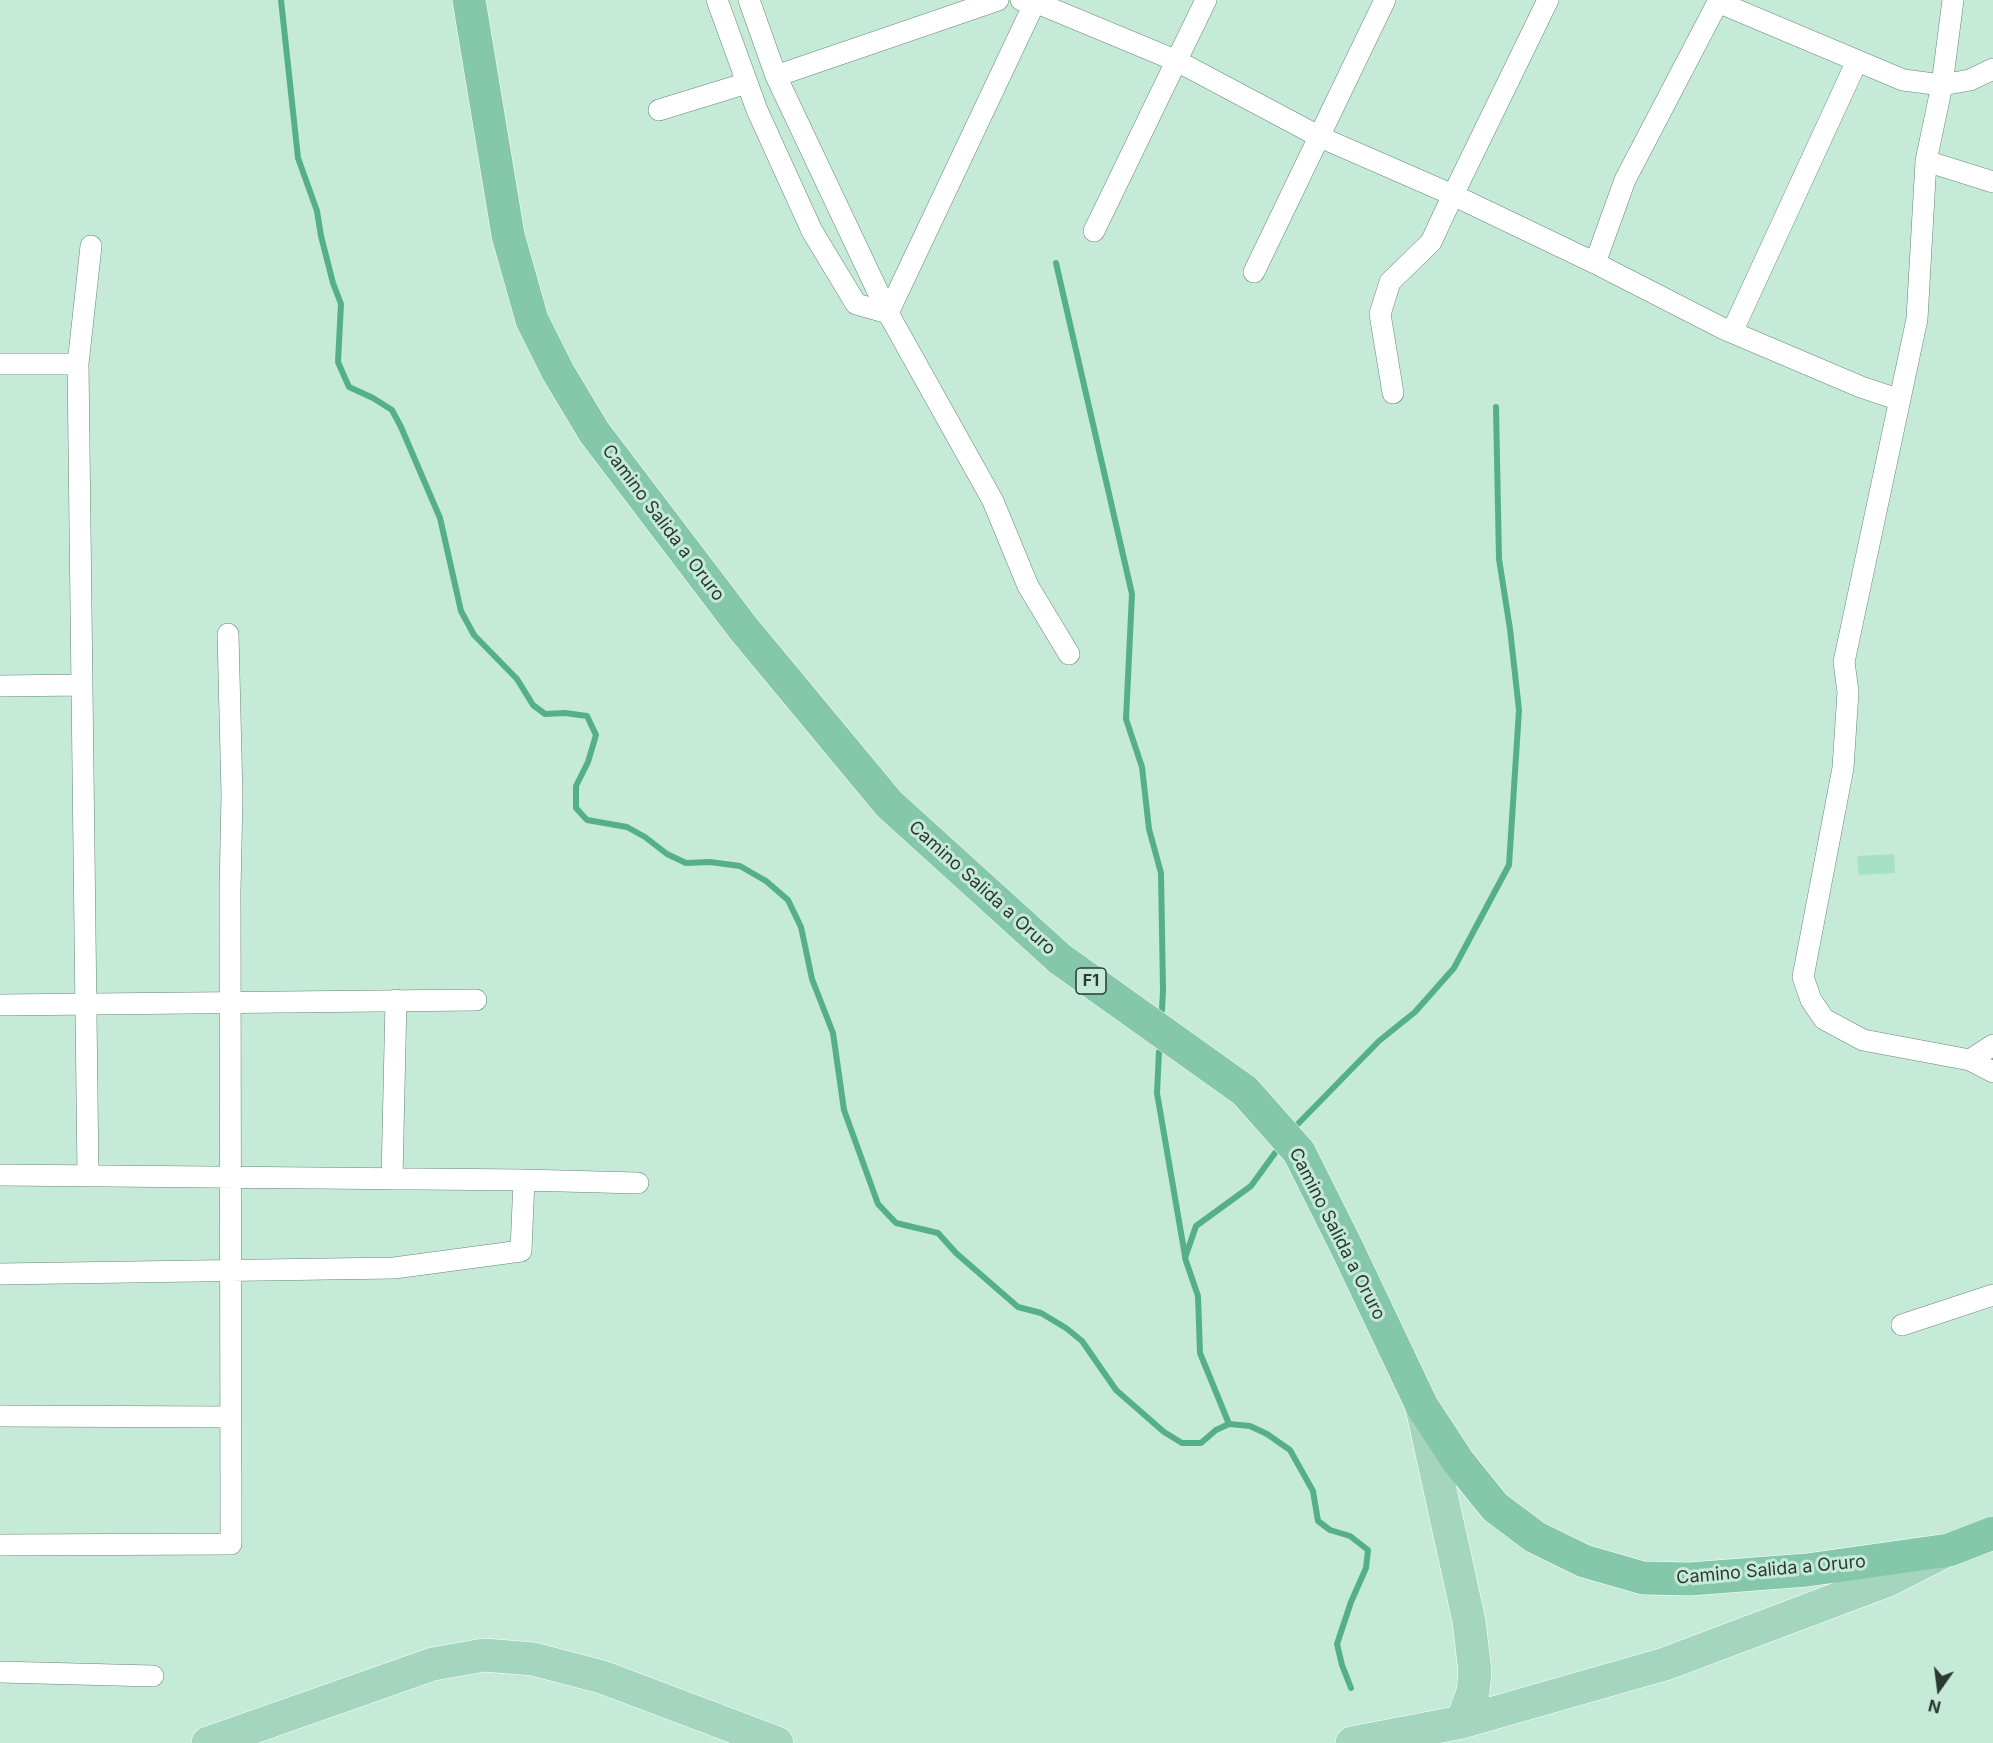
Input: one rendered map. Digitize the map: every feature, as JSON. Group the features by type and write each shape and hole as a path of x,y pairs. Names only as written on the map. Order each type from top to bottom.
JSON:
{"highway":[{"name":"Camino Salida a Oruro","path":"469,0 508,235 532,320 558,372 594,432 743,627 889,804 1060,959 1245,1091 1299,1152 1422,1406 1458,1461 1495,1507 1535,1537 1584,1562 1643,1578 1690,1580 1807,1570 1949,1550 1993,1533"}],"main road":[{"path":"1422,1406 1469,1621 1475,1672 1473,1692 1462,1722"},
{"path":"1352,1743 1462,1722 1665,1664 1888,1580 1949,1550"},
{"path":"208,1743 433,1664 484,1655 533,1659 602,1677 777,1743"}],"street":[{"path":"717,0 757,110 812,231 856,304 888,313"},
{"path":"749,0 776,76 888,313 993,501 1028,586 1069,654"},
{"path":"776,76 998,0"},
{"path":"1094,231 1206,0"},
{"path":"1254,272 1385,0"},
{"path":"1393,393 1380,314 1390,282 1431,242 1548,0"},
{"path":"1953,0 1942,85 1926,161 1917,319 1844,662 1848,692 1843,768 1803,977 1810,1000 1824,1019 1863,1040 1970,1060 1993,1072"},
{"path":"888,313 1030,1 1177,61 1320,138 1453,195 1732,332 1861,387 1900,400"},
{"path":"1595,263 1624,180 1717,1 1904,80 1942,85 1970,80 1993,69"},
{"path":"1732,332 1857,61"},
{"path":"659,110 747,82"},
{"path":"1926,161 1993,182"},
{"path":"88,1175 78,364 91,246"},
{"path":"0,364 78,364"},
{"path":"0,1545 231,1544 232,795 228,634"},
{"path":"0,686 82,685"},
{"path":"392,1179 396,1000"},
{"path":"0,1005 476,1000"},
{"path":"1970,1060 1993,1045"},
{"path":"0,1174 638,1183"},
{"path":"0,1275 394,1268 521,1251 524,1180"},
{"path":"1902,1324 1993,1295"},
{"path":"0,1416 231,1417"},
{"path":"0,1672 153,1676"}],"green space":[{"path":"1894,854 1895,873 1859,875 1857,856"}],"waterway":[{"path":"281,0 298,158 317,211 333,283 341,304 338,362 349,387 392,410 401,427 440,518 461,611 474,635 517,679 533,705 545,714 565,713 587,716 596,735 588,762 576,786 576,808 587,820 627,827 667,854 686,863 710,862 740,866 766,881 788,900 801,927 812,979 833,1033 844,1110 878,1204 896,1223 938,1233 956,1253 1018,1307 1041,1313 1066,1328 1082,1341 1116,1390 1164,1432 1182,1443 1201,1443 1216,1430 1229,1424 1250,1426 1267,1434 1290,1450 1313,1491 1318,1521 1330,1530 1350,1536 1368,1550 1366,1568 1351,1602 1337,1644 1351,1688"},
{"path":"1056,263 1132,594 1126,719 1142,767 1149,829 1161,873 1162,1010"},
{"path":"1291,1131 1379,1041 1415,1012 1454,968 1509,865 1519,710 1499,559 1496,407"},
{"path":"1159,1052 1157,1093 1185,1256"},
{"path":"1229,1424 1200,1353 1198,1296 1185,1258 1196,1226 1251,1186 1275,1153"}]}
